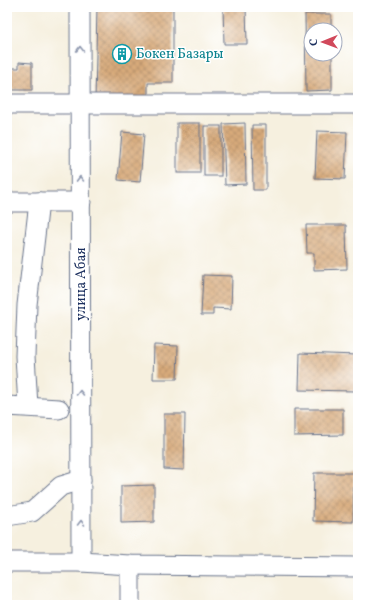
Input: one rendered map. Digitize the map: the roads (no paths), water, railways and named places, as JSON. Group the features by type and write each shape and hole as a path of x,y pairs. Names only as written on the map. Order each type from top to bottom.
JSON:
{"street":[{"name":"улица Абая","path":"80,7 81,562"},
{"path":"7,104 358,104"},
{"path":"7,202 81,202"},
{"path":"28,406 25,356 27,305 39,202"},
{"path":"7,406 28,406 59,409"},
{"path":"7,516 32,512 61,486 80,480"},
{"path":"7,562 81,562 130,565 358,568"},
{"path":"130,565 130,605"}],"place":[{"name":"Бокен Базары","path":"122,54"}]}
